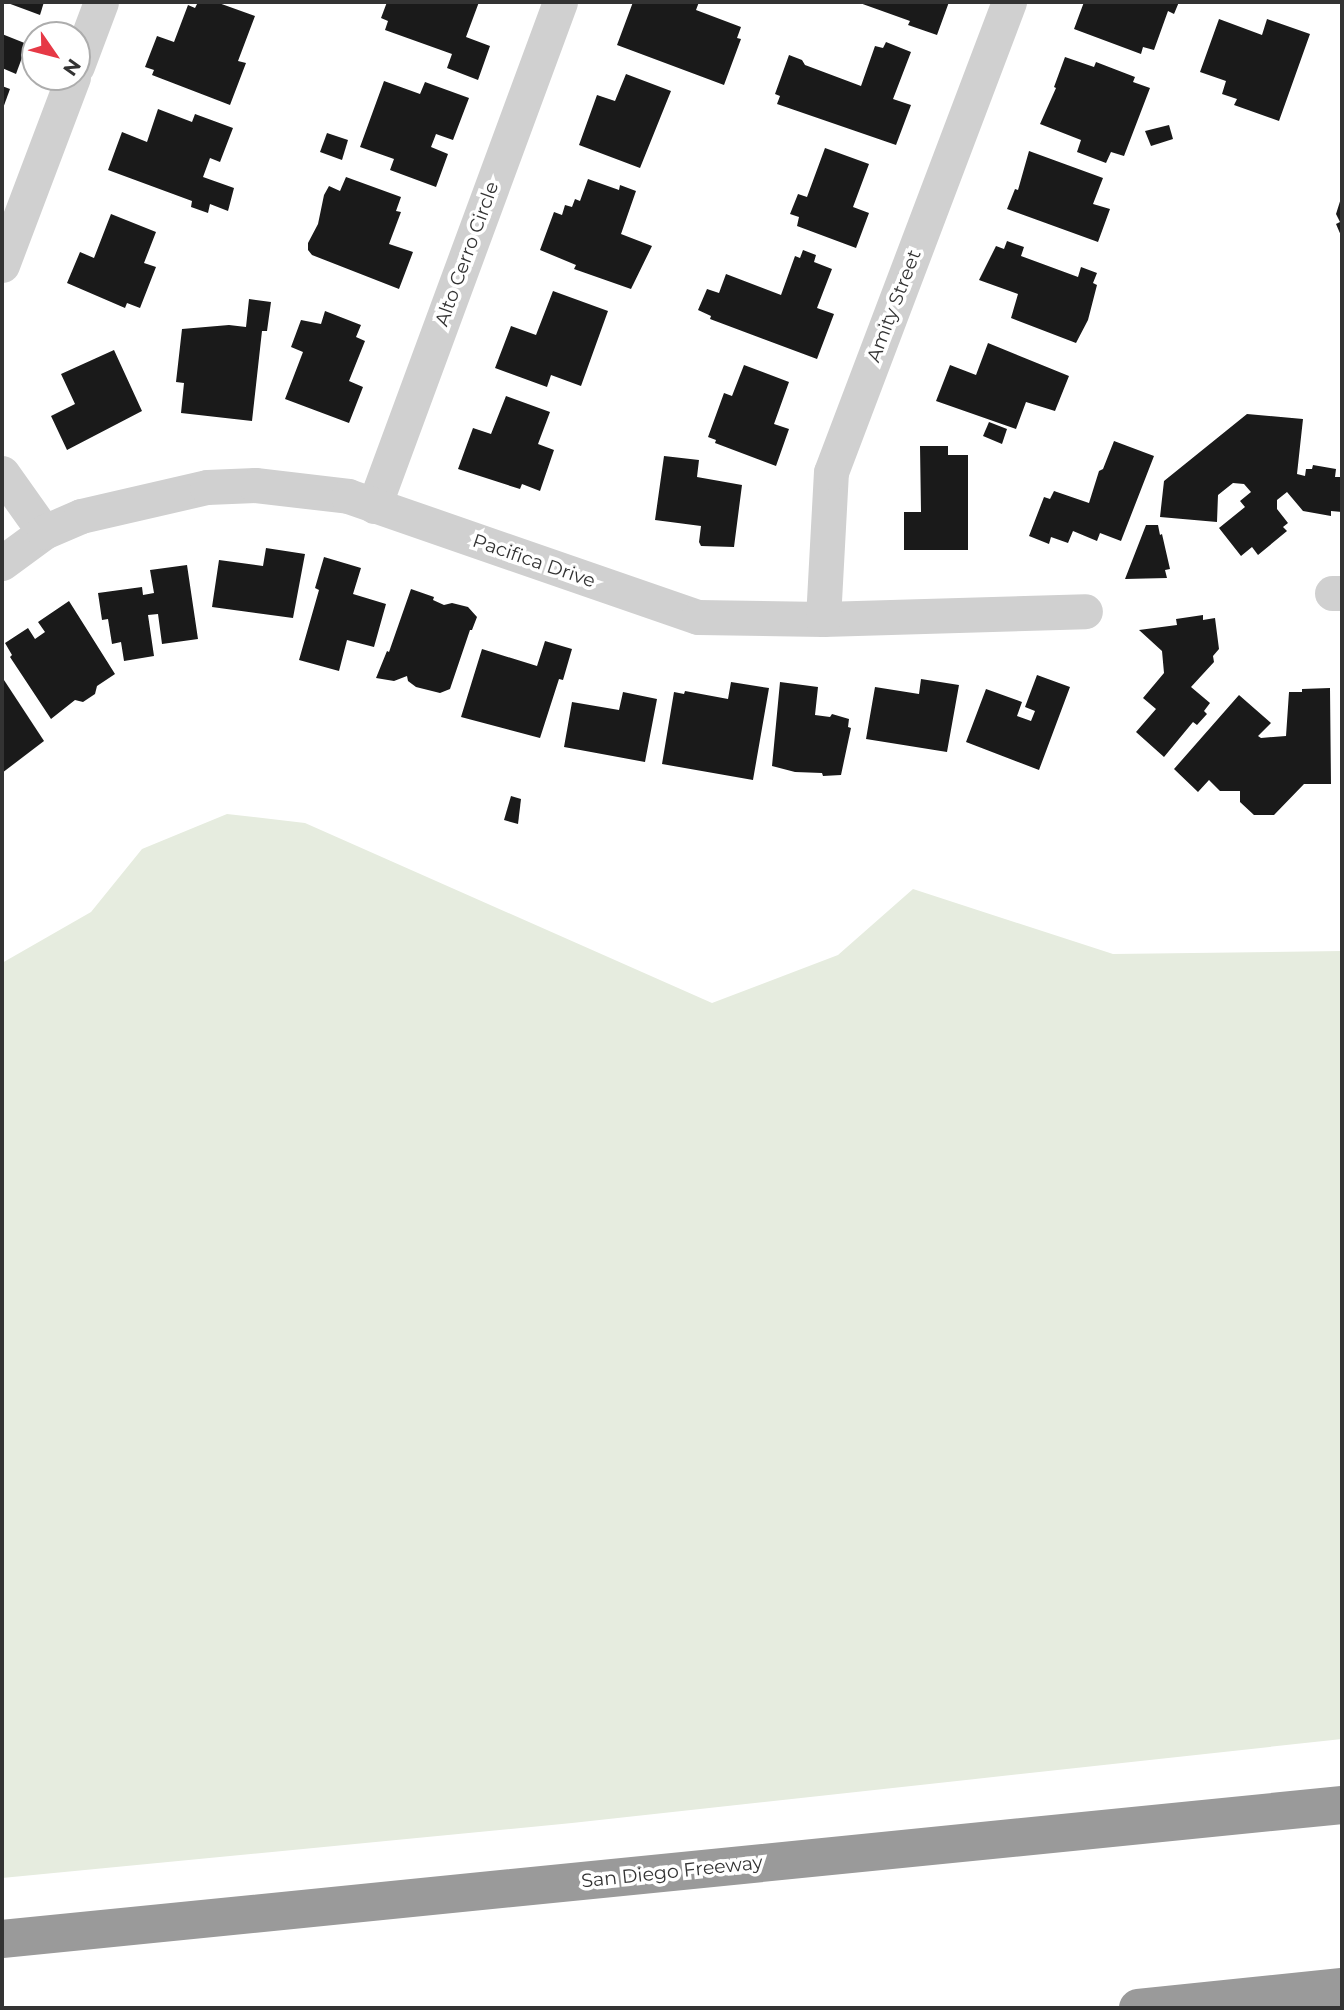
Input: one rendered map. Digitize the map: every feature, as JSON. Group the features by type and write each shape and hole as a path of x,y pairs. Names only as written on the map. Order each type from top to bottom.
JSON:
{"highway":[{"name":"San Diego Freeway","path":"2,1939 1342,1805"},
{"path":"1138,2008 1342,1987"}],"street":[{"path":"91,29 101,2"},
{"name":"Alto Cerro Circle","path":"374,506 560,2"},
{"name":"Amity Street","path":"823,619 831,472 1009,2"},
{"path":"2,265 68,91"},
{"path":"2,472 44,532"},
{"name":"Pacifica Drive","path":"2,563 44,532 81,516 207,487 255,485 348,496 698,617 823,619 1085,611"}],"shaded area":[{"path":"227,814 305,823 712,1003 838,955 913,889 1113,954 1342,951 1342,1739 572,1823 2,1878 2,963 91,912 142,849"}],"building":[{"path":"5,2 44,2 40,15"},
{"path":"198,2 216,2 255,16 238,61 246,63 230,105 152,75 154,70 145,67 157,36 174,42 188,5 195,8"},
{"path":"387,2 479,2 466,37 490,46 478,80 447,68 452,54 385,30 388,21 381,18"},
{"path":"633,2 699,2 696,10 741,27 737,38 741,39 724,85 617,45"},
{"path":"857,2 949,2 937,35 908,25 910,21"},
{"path":"1084,2 1179,2 1174,14 1168,11 1154,50 1143,47 1141,54 1074,29"},
{"path":"1219,19 1262,35 1267,19 1310,34 1279,121 1234,105 1237,99 1222,94 1226,81 1200,72"},
{"path":"2,34 21,42 21,60 16,74 2,68"},
{"path":"886,42 911,52 893,99 911,105 896,145 777,104 780,96 775,94 789,55 802,60 805,65 861,86 875,46 883,48"},
{"path":"1065,57 1094,67 1096,62 1135,77 1133,82 1150,88 1124,156 1111,152 1106,163 1077,152 1081,140 1040,124 1056,88 1054,87"},
{"path":"626,74 671,91 640,168 579,145 597,95 615,101"},
{"path":"384,81 420,94 425,82 469,98 453,140 436,134 431,147 448,154 436,187 390,170 394,159 360,147"},
{"path":"2,86 10,89 2,111"},
{"path":"158,109 192,122 195,114 233,128 220,162 210,158 203,177 234,188 228,211 210,204 208,213 191,207 192,201 108,170 122,132 147,142"},
{"path":"1169,125 1173,139 1151,146 1145,131"},
{"path":"327,133 348,140 342,160 320,152"},
{"path":"825,148 869,164 853,207 869,213 856,248 797,226 799,217 790,214 798,194 807,197"},
{"path":"1029,151 1103,178 1093,204 1110,209 1098,242 1007,209 1015,189 1018,190"},
{"path":"346,177 401,197 396,211 401,212 389,244 413,252 399,289 312,255 308,250 308,243 318,224 324,195 329,186 340,191"},
{"path":"588,179 619,190 620,185 636,191 621,234 652,246 631,289 574,269 576,265 540,250 554,212 562,215 565,205 572,207 575,199 580,201"},
{"path":"1342,195 1342,238 1336,224 1340,222 1336,214"},
{"path":"111,214 156,232 144,263 156,267 140,308 127,303 125,308 67,283 80,252 94,258"},
{"path":"1007,241 1024,247 1021,256 1078,277 1081,267 1097,273 1093,283 1097,285 1088,320 1076,343 1011,318 1018,294 979,280 996,246 1004,249"},
{"path":"803,250 816,255 814,262 832,269 817,308 834,314 817,359 710,319 711,316 698,310 707,289 719,293 726,274 781,295 795,256 800,258"},
{"path":"553,291 608,311 581,386 551,375 547,387 495,368 511,326 536,335"},
{"path":"249,299 271,302 267,331 262,331 252,421 181,413 184,383 176,382 182,329 229,325 246,327"},
{"path":"325,311 361,325 356,337 365,341 349,381 363,387 349,423 285,399 303,352 291,347 301,320 321,324"},
{"path":"988,343 1069,376 1055,411 1026,402 1016,429 936,401 950,365 976,375"},
{"path":"114,350 142,411 67,450 51,416 75,404 61,374"},
{"path":"744,365 789,382 774,424 789,429 776,466 715,443 716,440 708,437 724,393 732,396"},
{"path":"506,396 550,412 538,444 554,450 540,491 522,484 520,489 458,469 473,428 491,434"},
{"path":"1247,414 1303,419 1297,474 1305,476 1306,469 1312,469 1313,465 1336,469 1335,477 1342,477 1342,512 1331,511 1331,516 1303,511 1287,492 1277,500 1277,509 1288,523 1283,527 1287,531 1258,555 1252,547 1241,556 1219,528 1245,507 1240,501 1251,492 1244,484 1233,483 1218,495 1217,522 1160,517 1164,481"},
{"path":"989,422 1007,429 1002,444 983,436"},
{"path":"1114,441 1154,456 1121,541 1100,533 1097,541 1073,531 1068,543 1051,537 1049,544 1029,536 1044,497 1050,499 1054,491 1089,503 1099,471 1103,469"},
{"path":"920,446 948,446 948,455 968,455 968,550 904,550 904,512 921,512"},
{"path":"664,456 699,460 697,477 742,485 734,547 701,546 701,526 655,520"},
{"path":"1146,525 1158,525 1160,535 1162,534 1170,569 1165,570 1167,578 1125,579"},
{"path":"266,548 305,554 293,618 212,607 219,560 263,566"},
{"path":"324,557 361,568 353,594 386,604 374,647 347,640 339,671 299,660 319,590 315,588"},
{"path":"187,565 198,639 162,644 158,614 148,615 154,656 124,661 121,642 112,644 108,619 102,620 98,593 142,587 143,595 154,593 150,570"},
{"path":"411,589 434,597 433,600 444,605 452,603 468,607 477,617 450,689 440,693 416,687 408,681 407,676 394,681 376,678 387,651 389,652"},
{"path":"69,601 115,674 97,686 95,694 83,702 75,700 51,719 10,657 12,655 5,643 28,628 35,639 45,632 38,622"},
{"path":"1203,615 1203,620 1215,618 1219,649 1213,656 1214,662 1191,687 1210,703 1204,711 1207,714 1197,725 1193,722 1164,757 1136,732 1156,709 1143,698 1164,673 1162,651 1139,630 1177,625 1176,619"},
{"path":"545,641 572,649 540,738 461,717 482,649 537,666"},
{"path":"1037,675 1070,687 1039,770 966,742 986,689 1022,702 1017,716 1031,721 1035,711 1025,707"},
{"path":"2,677 44,741 2,773"},
{"path":"921,679 959,685 947,752 866,739 875,687 919,694"},
{"path":"731,682 769,688 753,780 662,764 674,692 684,694 685,691 728,699"},
{"path":"780,682 818,687 815,715 830,717 832,714 849,719 848,727 851,728 841,775 823,776 822,773 795,772 772,766"},
{"path":"1330,688 1331,784 1304,784 1274,815 1254,815 1240,802 1240,791 1220,791 1209,780 1198,792 1174,769 1239,695 1271,723 1258,736 1261,738 1286,736 1289,692"},
{"path":"623,692 657,699 645,762 564,747 572,702 619,710"},
{"path":"511,796 521,799 518,824 504,820"}]}
